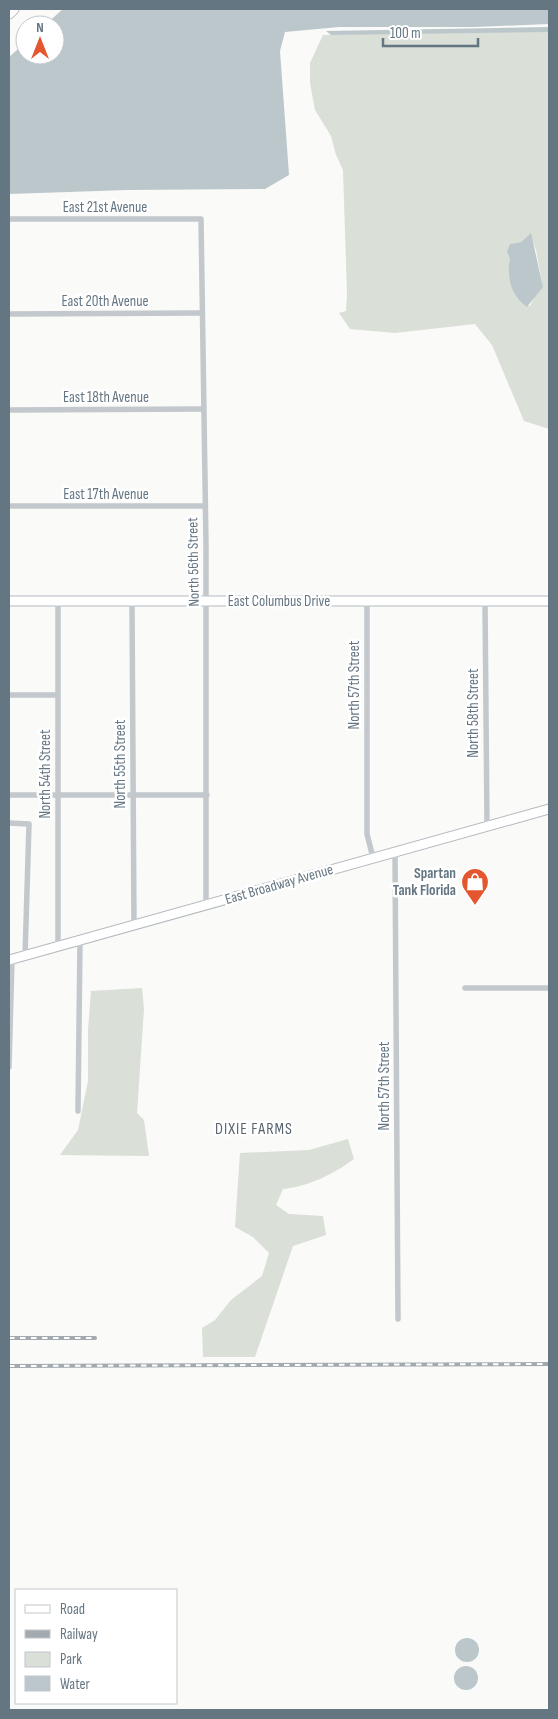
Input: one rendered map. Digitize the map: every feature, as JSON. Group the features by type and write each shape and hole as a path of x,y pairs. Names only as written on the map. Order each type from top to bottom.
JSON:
{"highway":[{"path":"9,13 13,9"}],"street":[{"name":"East 21st Avenue","path":"9,220 201,219"},
{"name":"North 56th Street","path":"201,219 206,601 206,905"},
{"name":"East 20th Avenue","path":"9,314 201,313"},
{"name":"East 18th Avenue","path":"9,410 203,409"},
{"name":"East 17th Avenue","path":"9,506 204,506"},
{"name":"East Columbus Drive","path":"9,601 549,601"},
{"name":"North 54th Street","path":"58,601 58,946"},
{"name":"North 55th Street","path":"132,601 134,926"},
{"name":"North 57th Street","path":"367,601 367,834 373,858"},
{"name":"North 58th Street","path":"485,601 487,825"},
{"path":"9,695 57,695"},
{"path":"9,795 207,795"},
{"name":"East Broadway Avenue","path":"10,960 549,808"},
{"path":"9,823 30,824 25,956"},
{"name":"North 57th Street","path":"395,852 398,1319"},
{"path":"78,1111 80,941"},
{"path":"9,1066 10,960"},
{"path":"465,988 549,988"}],"green space":[{"path":"426,32 549,32 549,429 524,421 492,345 475,324 395,333 350,329 339,313 346,311 347,295 343,170 336,155 331,136 315,110 310,83 310,63 323,35","holes":["530,234 536,250 542,282 530,306 523,303 517,297 514,290 510,270 510,244 521,242"]},
{"path":"142,988 144,1009 137,1113 144,1120 149,1156 60,1155 78,1130 88,1081 88,1030 91,991"},
{"path":"348,1139 354,1159 320,1179 301,1186 283,1189 276,1205 289,1214 323,1216 326,1235 293,1246 255,1357 203,1357 202,1328 215,1320 231,1300 262,1276 269,1253 253,1237 235,1227 240,1153 309,1150"}],"water":[{"path":"63,9 549,9 549,24 475,27 339,27 285,32 280,51 289,175 265,189 127,190 9,194 9,57 15,52 15,65 65,65 65,15 56,15"},
{"path":"549,27 549,32 331,35 326,31"},
{"path":"531,233 543,287 527,307 516,297 512,287 509,277 509,257 507,252 510,244 521,242"},
{"path":"467,1638 475,1642 479,1650 475,1658 467,1662 459,1658 455,1650 459,1642"},
{"path":"466,1666 474,1670 478,1678 474,1686 466,1690 458,1686 454,1678 458,1670"}],"railway":[{"path":"9,1338 95,1338"},
{"path":"9,1366 549,1364"}],"place":[{"name":"Spartan Tank Florida","path":"475,906"}],"district":[{"name":"DIXIE FARMS","path":"254,1128"}]}
